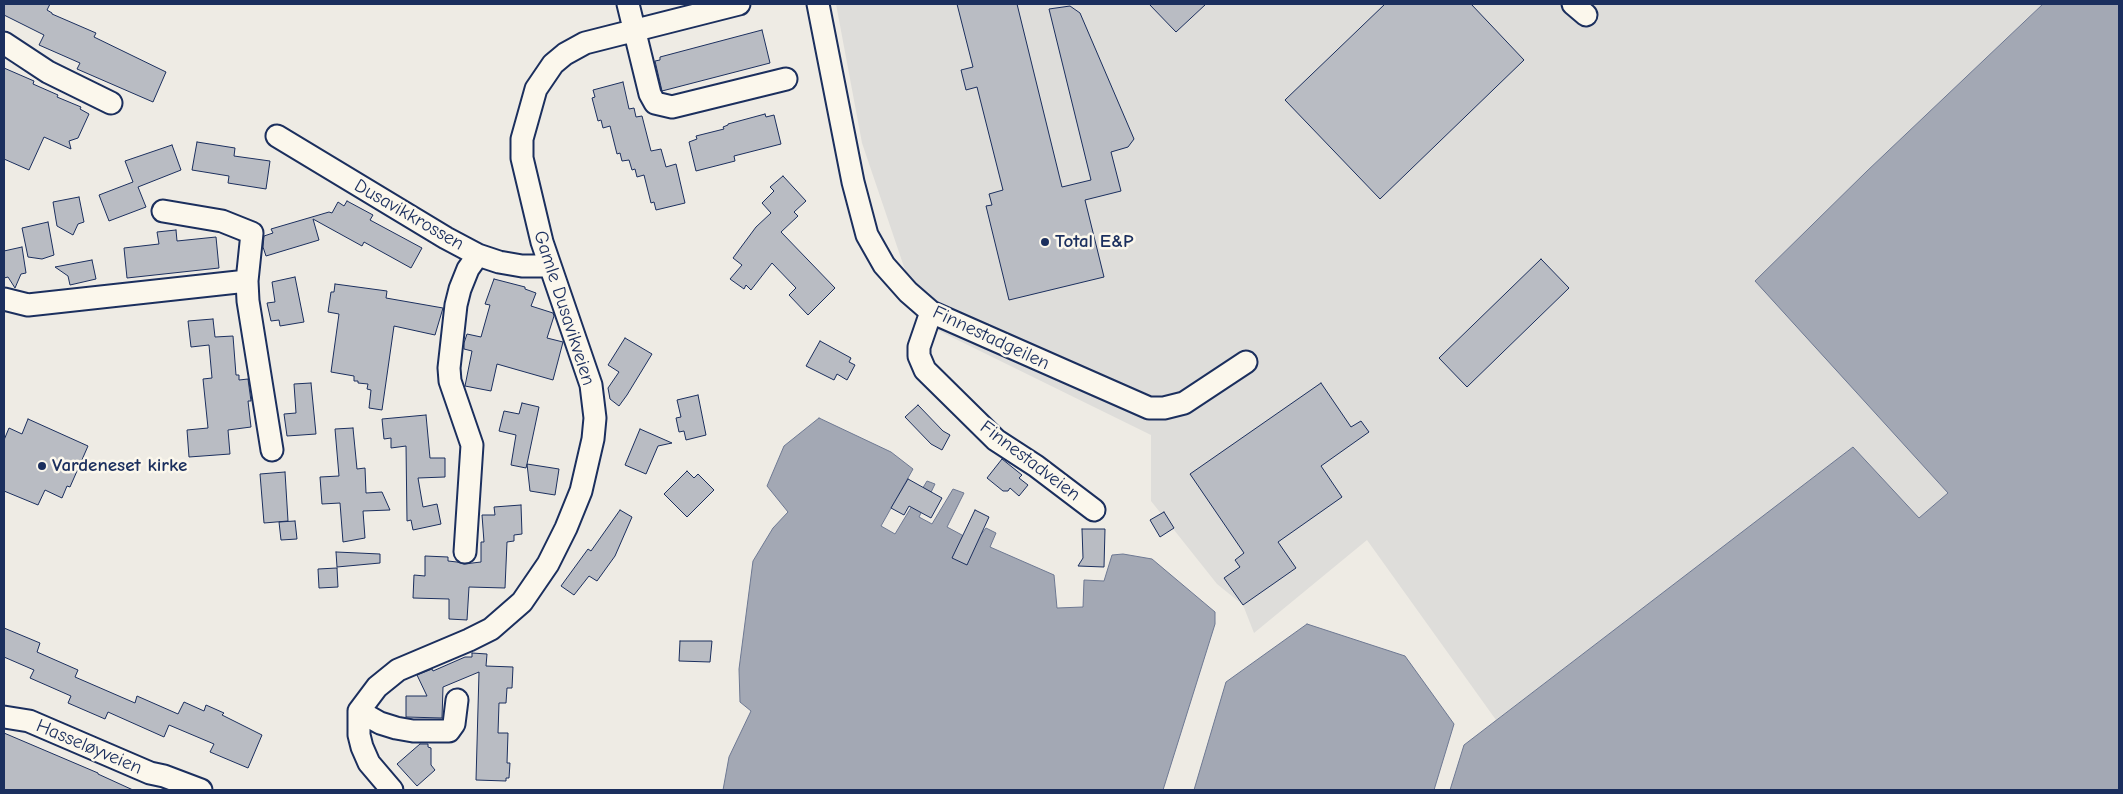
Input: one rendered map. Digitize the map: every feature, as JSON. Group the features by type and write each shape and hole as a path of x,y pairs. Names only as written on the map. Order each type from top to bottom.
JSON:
{"street":[{"path":"628,4 652,100 664,106 695,102 786,79"},
{"name":"Gamle Dusavikveien","path":"359,712 377,687 398,670 469,640 505,618 522,602 536,585 566,528 581,491 595,418 591,385 534,216 522,158 522,138 536,89 552,64 585,43 740,4"},
{"name":"Finnestadgeilen","path":"818,4 853,182 867,235 884,265 908,292 931,312 1149,408 1164,408 1184,403 1246,362"},
{"path":"4,43 48,72 111,102"},
{"name":"Dusavikkrossen","path":"278,136 446,238 478,255 499,262 522,266 550,266"},
{"path":"163,211 222,221 252,233 247,281 265,418 272,450"},
{"path":"465,552 472,445 450,380 449,368 456,305 460,288 468,269 478,255"},
{"path":"4,299 28,306 247,281"},
{"name":"Finnestadveien","path":"931,312 919,356 925,370 996,440 1036,466 1094,510"},
{"path":"392,790 369,763 362,747 359,734 359,712 380,723 396,728 413,731 449,730 454,724 457,700"},
{"name":"Hasseløyveien","path":"4,716 29,722 146,782 164,776 201,790"}],"shaded area":[{"path":"836,4 2043,4 1867,171 1756,281 1948,493 1919,519 1853,448 1496,720 1367,540 1254,633 1243,605 1217,584 1151,501 1151,435 923,323 862,143"},
{"path":"2043,4 2119,4 2119,790 1450,790 1464,745 1853,447 1919,518 1948,493 1755,281 1867,171"},
{"path":"819,418 891,452 913,469 881,526 895,534 927,481 935,484 919,517 932,524 953,489 964,493 947,527 975,542 986,528 996,533 990,547 1054,575 1057,608 1083,607 1084,580 1104,581 1112,555 1123,554 1152,559 1215,612 1215,624 1163,790 723,790 729,757 751,711 740,702 739,669 753,561 773,528 788,512 767,486 784,446"},
{"path":"1307,624 1405,656 1454,724 1434,790 1194,790 1226,682"}],"building":[{"path":"4,4 50,4 47,10 52,14 96,33 94,37 166,72 153,102 77,69 80,63 39,45 44,35 4,15"},
{"path":"957,4 1017,4 1062,187 1091,180 1049,9 1070,6 1080,13 1134,139 1128,147 1111,152 1121,191 1085,200 1104,277 1009,300 986,206 992,205 989,194 1003,190 977,87 966,90 961,70 973,67"},
{"path":"1149,4 1206,4 1176,32"},
{"path":"1385,4 1471,4 1524,60 1380,199 1285,100"},
{"path":"762,30 770,63 662,91 655,61 660,60 660,57"},
{"path":"4,68 34,81 33,84 81,107 80,109 89,114 78,138 69,141 71,149 44,137 29,170 4,159"},
{"path":"623,82 629,109 634,108 636,117 642,116 651,151 661,149 666,167 676,164 685,203 656,210 654,202 651,203 644,175 637,177 635,169 632,170 629,160 622,161 620,153 617,154 610,126 603,128 601,120 598,121 592,98 595,97 593,90"},
{"path":"765,114 766,117 774,115 781,144 734,156 735,161 696,171 689,142 697,139 696,136 724,129 723,127 728,124"},
{"path":"197,142 235,148 234,156 270,161 266,189 228,183 229,176 192,170"},
{"path":"172,145 181,170 138,187 146,207 109,221 99,195 133,182 125,161"},
{"path":"783,176 806,201 794,212 798,216 781,232 835,288 808,315 789,295 796,288 772,263 751,290 746,285 744,289 730,279 742,265 733,258 756,227 771,213 762,203 774,191 770,187"},
{"path":"79,197 84,222 78,224 73,235 57,226 53,202"},
{"path":"347,201 373,215 370,220 422,248 411,268 364,242 362,246 313,219 319,240 266,256 263,247 264,236 273,233 271,229 329,212 332,213 338,202 344,206"},
{"path":"48,222 54,255 42,259 28,257 22,228"},
{"path":"176,230 177,241 216,237 219,268 127,278 124,248 159,244 157,232"},
{"path":"22,247 26,273 21,274 15,288 8,277 4,278 4,251"},
{"path":"1541,259 1569,288 1467,387 1439,358"},
{"path":"92,260 96,279 70,285 68,276 55,267"},
{"path":"295,277 304,322 280,326 279,320 271,321 267,303 275,302 272,282"},
{"path":"494,279 525,287 525,289 536,293 531,306 553,313 554,316 547,338 563,342 553,380 497,364 491,391 465,386 472,351 464,349 464,343 467,334 481,337 490,305 485,304"},
{"path":"335,284 387,291 386,298 443,308 435,335 394,326 382,410 369,408 371,390 367,389 368,384 354,381 354,376 331,372 339,314 328,312 331,292 334,292"},
{"path":"213,319 215,337 233,336 236,375 239,375 239,380 248,379 251,401 248,401 251,427 228,430 230,454 189,457 187,430 208,428 203,379 212,378 209,345 191,347 188,321"},
{"path":"625,338 652,354 619,406 610,399 608,388 619,372 608,365"},
{"path":"820,341 851,358 849,362 855,365 847,380 837,374 834,380 806,366"},
{"path":"311,383 316,434 287,436 284,414 296,413 294,384"},
{"path":"1321,383 1351,427 1361,421 1369,432 1321,466 1342,497 1278,542 1296,568 1243,605 1224,578 1240,567 1235,560 1244,553 1190,474"},
{"path":"698,395 706,435 686,440 684,431 679,432 676,418 681,417 677,400"},
{"path":"522,403 539,407 526,468 511,465 516,435 499,431 504,411 519,414"},
{"path":"918,405 943,431 950,435 942,450 931,444 905,417"},
{"path":"426,415 430,458 445,458 445,477 418,478 423,507 437,504 441,524 413,530 411,520 407,521 406,446 391,448 391,438 384,439 382,419"},
{"name":"Vardeneset kirke","path":"28,419 88,446 70,487 67,486 62,498 45,490 38,505 4,491 4,440 9,428 22,434"},
{"path":"353,428 357,469 365,468 366,493 382,492 390,510 363,511 365,538 343,542 340,503 322,504 320,477 339,476 335,429"},
{"path":"640,429 672,443 658,446 646,474 625,465"},
{"path":"1002,459 1022,475 1019,478 1028,485 1019,496 1010,488 1008,491 1003,491 987,478"},
{"path":"527,464 559,469 555,495 530,491"},
{"path":"687,471 694,478 698,474 714,490 687,517 664,494"},
{"path":"285,472 288,521 264,523 260,474"},
{"path":"908,479 942,498 931,518 909,506 904,515 891,508"},
{"path":"521,505 522,534 514,535 514,541 507,542 505,588 469,587 467,620 449,619 449,599 413,598 414,575 425,576 425,556 448,557 448,561 464,564 481,562 481,542 484,542 482,515 495,515 494,507"},
{"path":"620,510 632,517 615,556 597,581 589,576 574,595 561,586 588,549 591,551"},
{"path":"975,510 989,517 967,565 952,558"},
{"path":"1164,512 1174,528 1160,537 1150,520"},
{"path":"295,521 297,539 281,540 279,522"},
{"path":"1082,529 1105,529 1104,567 1078,566 1083,558"},
{"path":"336,552 380,554 380,563 337,567"},
{"path":"337,568 338,587 319,588 318,569"},
{"path":"4,628 40,643 37,652 78,670 75,677 135,703 137,696 178,714 184,702 204,711 206,705 224,713 222,715 262,735 248,768 210,752 214,744 169,725 164,737 108,712 105,719 68,703 71,696 30,678 34,670 4,657"},
{"path":"680,641 712,641 710,662 679,661"},
{"path":"472,653 487,654 486,666 513,667 512,688 507,688 506,703 499,703 498,733 508,733 507,763 510,763 509,778 506,778 506,781 476,780 479,672 443,687 442,718 406,717 406,696 427,696 417,675 432,669 433,671 465,657 472,657"},
{"path":"4,733 98,773 133,790 4,790"},
{"path":"420,744 428,744 428,747 431,748 431,765 435,770 417,786 397,764"}],"place":[{"name":"Total E&P","path":"1045,242"},
{"name":"Vardeneset kirke","path":"42,466"}]}
